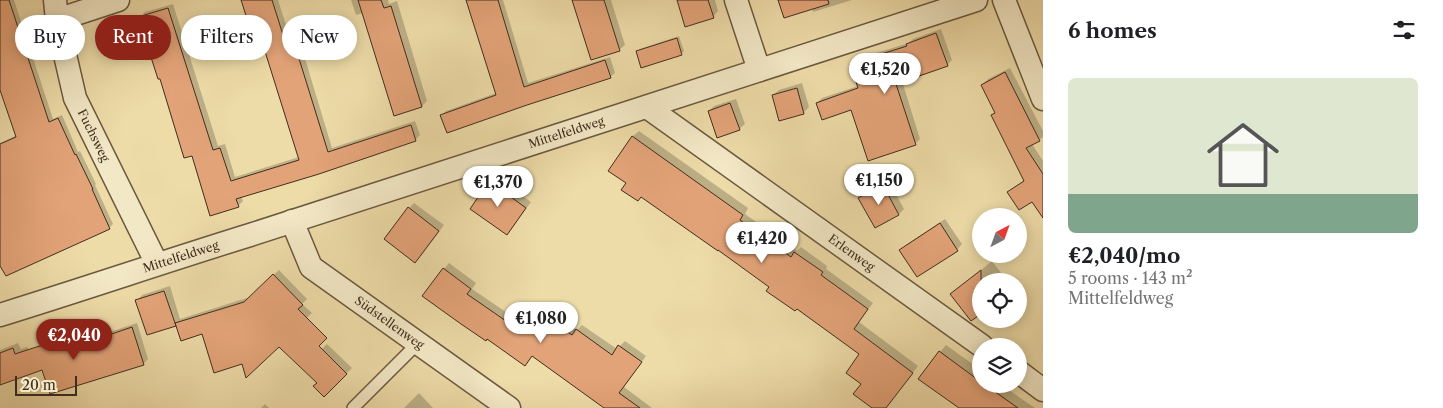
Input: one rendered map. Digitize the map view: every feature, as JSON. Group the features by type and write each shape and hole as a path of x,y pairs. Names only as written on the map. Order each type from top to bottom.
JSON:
{"street":[{"path":"56,10 118,0"},
{"path":"736,0 759,70"},
{"name":"Mittelfeldweg","path":"0,314 44,302 976,0"},
{"path":"1004,0 1043,99"},
{"name":"Fuchsweg","path":"56,10 75,98 157,264"},
{"name":"Erlenweg","path":"647,107 972,339"},
{"name":"Südstellenweg","path":"292,221 311,267 509,408"},
{"path":"1027,378 1043,390"}],"lane":[{"path":"353,408 418,343"}],"building":[{"path":"0,0 9,0 15,18 15,60 29,60 49,122 58,118 93,189 110,229 6,276 0,266 0,144 16,137 0,90"},
{"path":"241,0 272,0 282,32 282,60 299,60 328,152 411,125 416,141 319,174 236,199 239,207 210,216 192,156 184,158 160,79 158,79 152,60 171,60 171,17 181,49 181,60 184,60 213,150 220,148 231,181 299,160 268,60 272,60 272,15 246,15"},
{"path":"358,0 381,0 384,8 391,6 422,107 394,116"},
{"path":"466,0 498,0 524,87 605,60 611,78 447,133 440,115 496,95"},
{"path":"572,0 604,0 620,51 591,60"},
{"path":"677,0 708,0 714,18 685,27"},
{"path":"778,0 828,0 829,4 784,18"},
{"path":"168,8 170,15 145,15"},
{"path":"936,33 948,66 896,84 916,145 868,161 851,110 822,120 816,103 858,88 850,64 907,46 906,44"},
{"path":"677,38 682,55 641,68 636,51"},
{"path":"1005,72 1040,141 1026,148 1043,174 1043,218 1032,202 1022,208 1018,208 1007,192 1024,181 991,115 995,113 981,85"},
{"path":"797,88 804,114 779,121 772,95"},
{"path":"730,103 740,130 717,138 708,111"},
{"path":"632,136 743,215 740,220 791,257 794,252 823,272 821,275 868,309 854,329 913,373 886,408 872,408 853,394 861,384 846,373 859,354 797,309 795,311 766,291 769,287 718,250 641,197 638,201 621,190 626,183 608,171"},
{"path":"489,181 526,208 507,235 470,209"},
{"path":"883,185 899,215 875,228 858,198"},
{"path":"408,207 439,231 415,263 384,239"},
{"path":"940,223 958,251 917,277 899,250"},
{"path":"443,268 471,289 467,294 519,330 535,309 572,335 576,329 612,355 618,345 642,362 619,393 640,408 604,408 532,356 525,366 487,339 486,341 461,324 422,296"},
{"path":"273,274 303,305 298,309 327,338 319,346 347,374 324,397 313,386 317,383 279,347 246,378 242,364 214,373 202,334 181,341 175,323 244,302"},
{"path":"972,277 972,320 971,321 950,294"},
{"path":"164,291 176,326 147,335 135,300"},
{"path":"132,327 144,365 50,394 42,370 0,385 0,353 13,348 15,354 67,337 71,348"},
{"path":"939,351 972,375 972,393 997,393 1018,408 959,408 918,379"}]}
